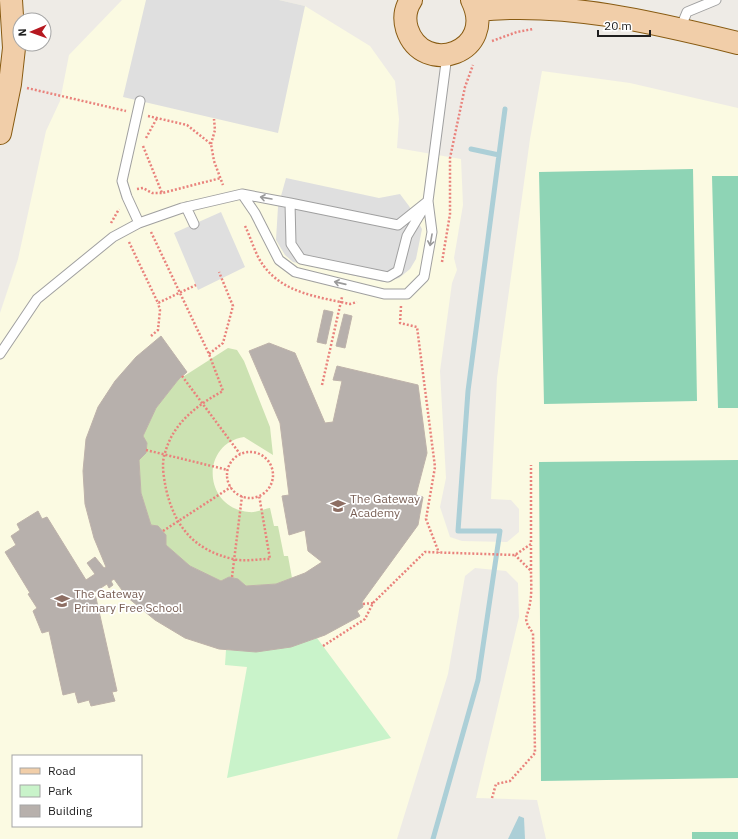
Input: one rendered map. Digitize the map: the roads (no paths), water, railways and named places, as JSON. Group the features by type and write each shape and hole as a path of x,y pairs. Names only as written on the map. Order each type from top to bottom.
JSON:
{"main road":[{"path":"11,0 12,16"},
{"path":"24,12 28,0"},
{"path":"408,0 406,24 409,35 416,44 425,51 436,55 448,55 466,46 472,39 479,19 475,5 498,8 539,8 604,14 680,29 738,43"},
{"path":"0,133 10,84 14,52"}],"lane":[{"path":"680,29 687,12 716,0"},
{"path":"242,194 255,213 279,260 295,272 384,294 407,294 424,277 432,232 428,201 448,55"},
{"path":"140,102 122,181 125,191 142,222"},
{"path":"0,354 37,299 113,237 142,222 186,207 242,194 290,202 398,225 428,201"},
{"path":"290,202 291,244 301,259 388,277 398,271 407,236 428,201"},
{"path":"186,207 194,224"}],"water":[{"path":"519,816 524,818 525,839 508,839"}],"waterway":[{"path":"433,839 478,680 500,531 458,531 468,391 505,109"},
{"path":"471,149 499,155"}],"place":[{"name":"The Gateway Academy","path":"338,506"},
{"name":"The Gateway Primary Free School","path":"62,601"}]}
